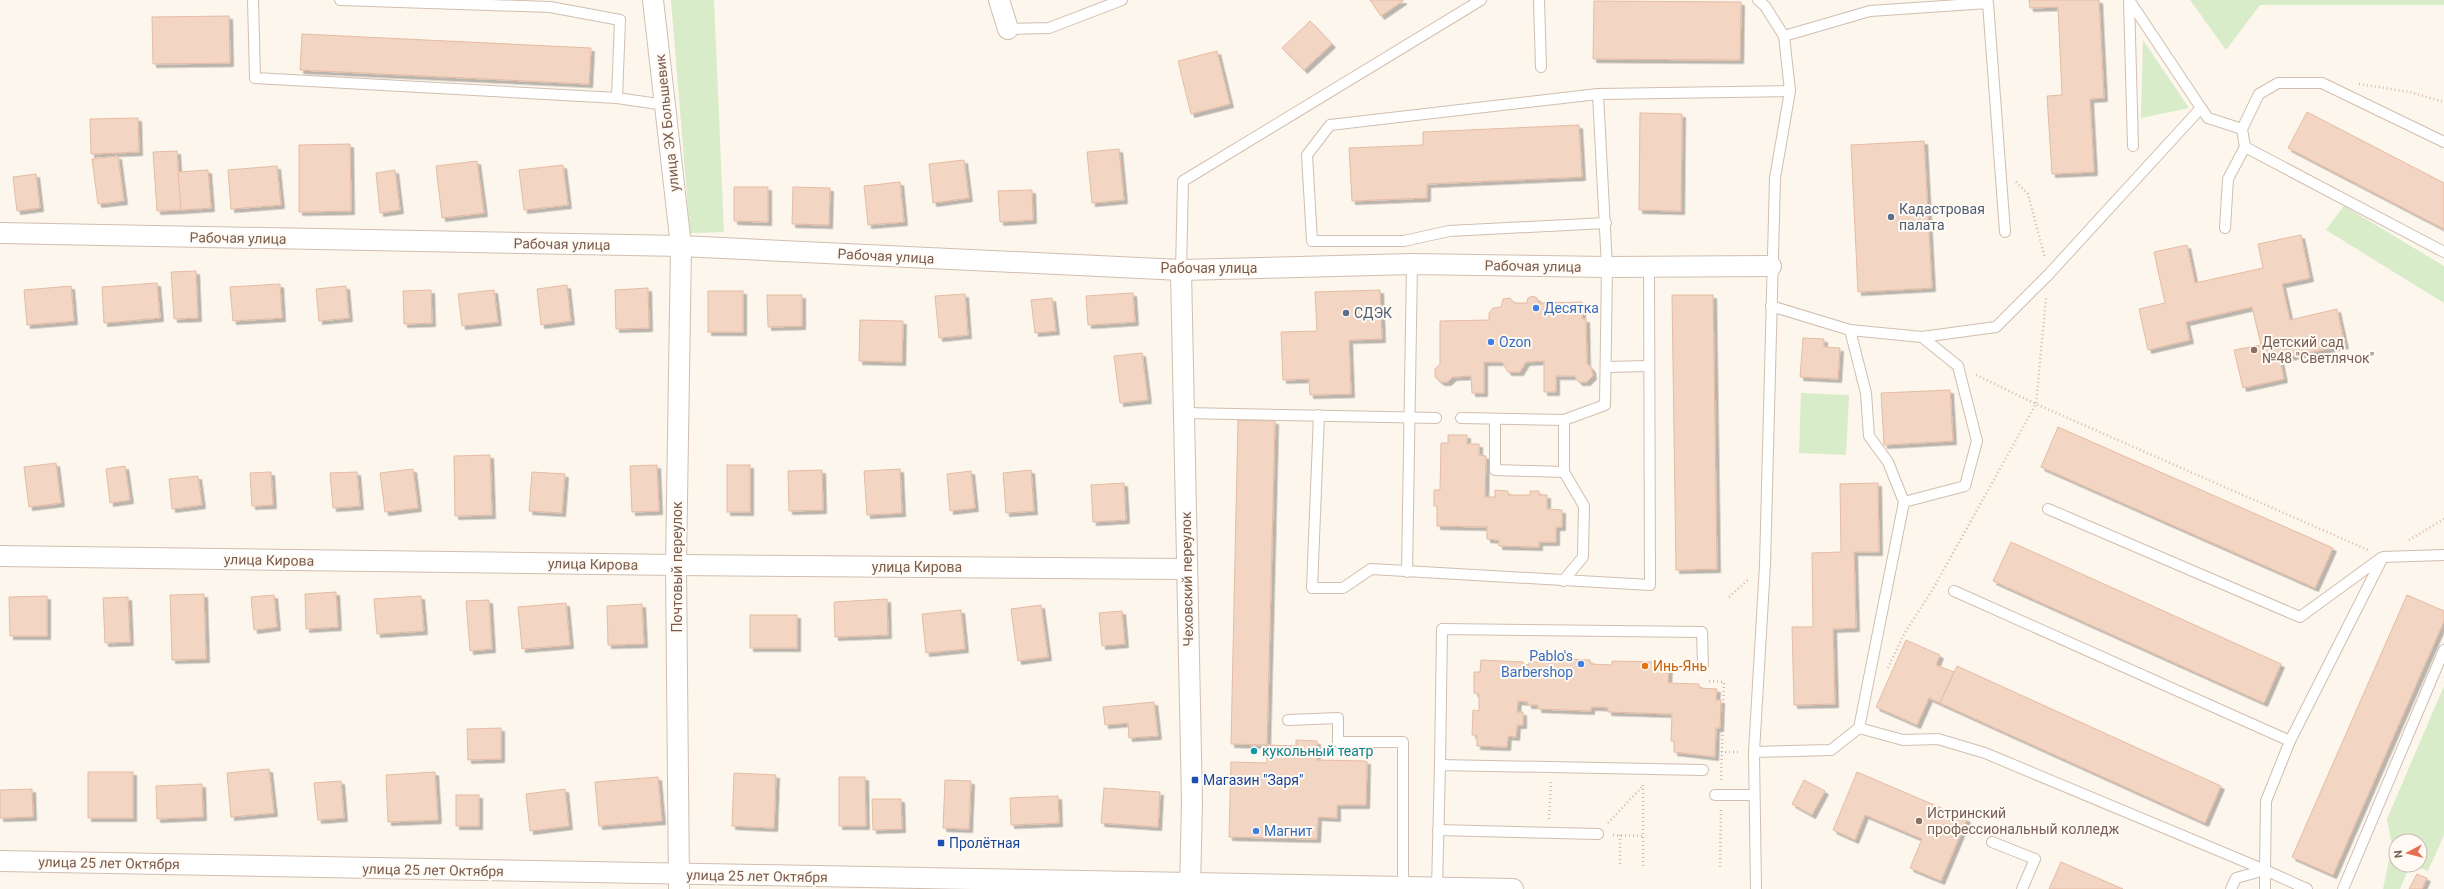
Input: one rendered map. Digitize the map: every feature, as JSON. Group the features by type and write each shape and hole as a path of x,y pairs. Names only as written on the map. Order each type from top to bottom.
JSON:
{"street":[{"name":"улица ЭХ Большевик","path":"653,0 682,246"},
{"path":"999,0 1008,29"},
{"name":"Рабочая улица","path":"0,233 682,246 1181,270 1412,264 1607,267 1771,266"},
{"name":"Почтовый переулок","path":"679,882 676,565 682,246"},
{"name":"Чеховский переулок","path":"1181,270 1192,802 1190,885"},
{"name":"улица Кирова","path":"0,556 676,565 1186,569"},
{"name":"улица 25 лет Октября","path":"0,861 679,882 1190,885 1513,889"}],"lane":[{"path":"253,0 255,78 618,98 665,104"},
{"path":"340,0 550,7 620,20 618,98"},
{"path":"1008,29 1049,28 1122,0"},
{"path":"1181,270 1183,181 1481,0"},
{"path":"1539,0 1541,67"},
{"path":"1756,889 1754,752 1765,565 1771,306 1773,287 1771,266 1775,178 1790,91 1784,36 1765,6 1758,0"},
{"path":"2129,0 2208,118 2242,129"},
{"path":"2129,0 2132,146"},
{"path":"1784,36 1870,11 1988,1 2005,232"},
{"path":"2225,228 2228,179 2245,147 2242,129 2259,94 2278,82 2322,83 2444,142"},
{"path":"1606,223 1449,231 1404,241 1312,240 1307,156 1330,125 1598,94 1790,91"},
{"path":"1461,418 1564,420 1605,405 1607,367 1607,267 1606,223 1598,94"},
{"path":"1771,306 1850,330 1922,337 1996,327 2049,274 2202,108"},
{"path":"2245,147 2444,252"},
{"path":"1407,572 1412,264"},
{"path":"1319,416 1312,588 1343,588 1371,569 1650,585 1648,366 1649,266"},
{"path":"1754,752 1832,750 1859,728 1904,502 1888,462 1869,436 1866,393 1850,330"},
{"path":"1904,502 1965,486 1976,441 1958,366 1922,337"},
{"path":"1607,367 1648,366"},
{"path":"1185,414 1436,418"},
{"path":"1495,419 1496,470 1564,472"},
{"path":"1563,581 1583,556 1584,506 1564,472 1564,420"},
{"path":"2048,509 2300,617 2383,557 2444,556"},
{"path":"2265,889 2266,801 2290,740 2383,557"},
{"path":"1954,591 2290,740"},
{"path":"1437,888 1442,629 1702,632 1703,666"},
{"path":"2343,889 2444,650"},
{"path":"1288,720 1338,718 1338,742 1403,742 1403,887"},
{"path":"1859,728 1903,740 1938,740 1985,753 2307,889"},
{"path":"1440,765 1703,770"},
{"path":"1718,795 1754,794"},
{"path":"1438,830 1598,834"},
{"path":"1992,842 2035,859 2022,889"},
{"path":"2231,889 2236,878 2265,870"}],"path":[{"path":"2337,90 2361,84 2410,92 2444,102"},
{"path":"1884,674 1904,634 1933,590 2036,404 2049,274 2028,194 2001,166"},
{"path":"1958,366 2036,404 2334,533 2383,557 2444,519"},
{"path":"1728,597 1765,565"},
{"path":"1703,666 1703,681 1724,682 1718,795 1720,867"},
{"path":"1549,833 1551,767"},
{"path":"1643,866 1644,769"},
{"path":"1598,834 1643,786"},
{"path":"1598,834 1643,836"},
{"path":"1620,835 1620,866"}],"green space":[{"path":"671,0 714,0 724,232 690,233"},
{"path":"2190,0 2444,0 2444,5 2260,5 2226,50"},
{"path":"2143,40 2189,108 2141,118"},
{"path":"2344,206 2444,266 2444,303 2326,230"},
{"path":"1801,393 1849,395 1846,455 1799,453"},
{"path":"2444,686 2444,835 2428,871 2428,833 2390,833 2387,819"},
{"path":"2388,865 2388,873 2407,873 2400,889 2383,889"}],"building":[{"path":"1370,0 1403,0 1403,1 1381,16"},
{"path":"2029,0 2099,0 2104,98 2090,99 2094,172 2052,174 2047,96 2062,95 2058,7 2030,8"},
{"path":"1594,1 1741,2 1740,60 1593,59"},
{"path":"229,16 230,63 153,64 152,17"},
{"path":"1310,21 1332,44 1304,70 1282,48"},
{"path":"302,34 591,48 589,84 300,70"},
{"path":"1217,51 1230,104 1191,114 1178,61"},
{"path":"2307,112 2444,183 2444,229 2288,148"},
{"path":"1640,113 1682,114 1681,211 1639,210"},
{"path":"138,118 139,152 91,154 90,119"},
{"path":"1579,125 1582,177 1427,184 1427,198 1352,201 1349,148 1423,145 1423,132"},
{"name":"Кадастровая палата","path":"1924,141 1932,288 1858,292 1851,145"},
{"path":"350,144 351,211 299,212 299,145"},
{"path":"1119,149 1124,200 1092,203 1087,152"},
{"path":"177,151 181,210 157,211 153,152"},
{"path":"118,156 124,201 98,204 92,159"},
{"path":"964,160 969,198 933,203 929,164"},
{"path":"477,161 484,213 442,218 436,166"},
{"path":"563,165 568,205 524,210 519,170"},
{"path":"277,166 281,205 231,209 228,170"},
{"path":"208,170 211,208 181,210 178,172"},
{"path":"395,170 400,210 380,213 376,173"},
{"path":"36,174 40,208 17,211 13,177"},
{"path":"900,182 904,222 868,225 864,186"},
{"path":"734,187 768,187 768,222 734,221"},
{"path":"793,187 830,188 829,225 792,224"},
{"path":"1032,190 1033,220 1000,222 998,191"},
{"path":"2301,235 2310,278 2282,284 2290,320 2337,309 2345,345 2280,359 2284,379 2243,388 2234,350 2261,345 2252,307 2186,322 2190,340 2148,350 2139,309 2165,303 2154,252 2187,245 2195,283 2263,268 2258,244"},
{"path":"196,271 198,318 174,319 171,272"},
{"path":"157,283 160,318 104,323 102,287"},
{"path":"280,284 282,318 233,321 230,287"},
{"path":"567,285 571,321 541,325 537,289"},
{"path":"71,286 74,321 27,325 24,290"},
{"path":"346,286 349,318 319,321 316,289"},
{"path":"648,288 649,328 616,329 615,290"},
{"path":"431,290 432,323 404,324 403,291"},
{"path":"494,290 498,322 462,326 458,294"},
{"path":"1380,290 1382,339 1349,340 1351,394 1310,395 1309,379 1283,380 1281,332 1317,331 1315,292"},
{"path":"708,291 743,291 743,332 708,332"},
{"path":"1133,293 1135,322 1088,325 1086,296"},
{"path":"965,294 968,335 939,338 935,296"},
{"path":"767,295 802,295 802,326 768,327"},
{"path":"1672,295 1713,295 1717,569 1676,570"},
{"path":"1533,296 1537,298 1539,303 1582,302 1582,319 1586,319 1587,363 1592,369 1593,376 1587,382 1579,382 1574,376 1556,376 1556,392 1544,392 1544,361 1526,362 1520,372 1508,372 1502,362 1484,362 1484,393 1472,393 1471,376 1453,377 1448,382 1441,382 1435,377 1435,369 1440,364 1440,321 1489,320 1489,313 1493,308 1501,307 1503,299 1510,298 1514,303 1527,303 1528,298"},
{"path":"1052,298 1056,331 1035,333 1031,300"},
{"path":"860,320 903,321 902,362 859,361"},
{"path":"1803,338 1824,339 1824,347 1840,348 1838,379 1800,377"},
{"path":"1142,353 1148,400 1120,403 1114,356"},
{"path":"1950,390 1953,441 1884,445 1881,393"},
{"path":"1238,420 1275,421 1267,745 1231,744"},
{"path":"2058,427 2333,548 2315,588 2041,467"},
{"path":"1448,435 1467,435 1467,444 1479,444 1479,455 1486,456 1485,497 1495,497 1495,490 1508,491 1508,495 1530,495 1530,491 1539,491 1539,495 1547,495 1547,509 1562,510 1562,527 1556,527 1556,542 1539,542 1539,547 1499,546 1499,540 1487,539 1487,527 1437,526 1437,506 1434,506 1434,490 1440,490 1441,443 1448,443"},
{"path":"490,455 492,515 455,516 454,456"},
{"path":"56,463 61,503 29,507 24,467"},
{"path":"657,465 659,511 632,512 630,466"},
{"path":"727,465 750,465 750,512 727,512"},
{"path":"125,466 130,500 110,503 106,469"},
{"path":"413,469 418,508 385,512 380,473"},
{"path":"900,469 902,513 867,515 864,471"},
{"path":"822,470 823,510 789,511 788,471"},
{"path":"1031,470 1034,511 1006,513 1003,473"},
{"path":"971,471 975,508 950,511 947,474"},
{"path":"271,472 273,505 252,506 250,473"},
{"path":"357,472 360,506 333,508 330,473"},
{"path":"532,472 565,474 562,513 529,511"},
{"path":"198,476 202,505 172,509 169,479"},
{"path":"1124,483 1126,520 1093,522 1091,485"},
{"path":"1878,483 1879,552 1854,552 1856,628 1833,629 1835,704 1794,705 1792,627 1813,627 1812,553 1841,552 1840,484"},
{"path":"2011,542 2281,664 2264,703 1993,581"},
{"path":"336,592 338,627 306,629 305,594"},
{"path":"204,594 206,659 172,660 170,595"},
{"path":"274,595 277,627 254,630 251,597"},
{"path":"2407,595 2444,611 2444,621 2333,875 2292,857"},
{"path":"47,596 47,636 10,636 9,597"},
{"path":"421,596 424,631 377,634 374,599"},
{"path":"128,597 130,642 105,643 103,598"},
{"path":"887,599 888,635 835,637 834,602"},
{"path":"489,600 492,649 470,651 466,601"},
{"path":"566,603 570,645 522,649 518,607"},
{"path":"642,604 644,644 608,645 607,606"},
{"path":"1041,605 1048,657 1018,661 1011,609"},
{"path":"961,610 965,649 926,653 922,614"},
{"path":"1122,611 1125,644 1102,646 1099,613"},
{"path":"750,615 797,615 797,648 750,648"},
{"path":"1906,640 1940,655 1936,665 1954,672 1940,703 1929,698 1917,725 1876,707"},
{"path":"1541,658 1590,660 1591,664 1612,665 1612,661 1659,662 1659,666 1669,667 1668,683 1699,684 1699,688 1717,689 1716,700 1721,700 1720,728 1716,728 1715,757 1674,752 1674,741 1671,741 1672,714 1608,712 1608,708 1600,707 1591,707 1591,711 1538,709 1538,705 1528,705 1528,702 1518,701 1517,712 1523,712 1523,725 1517,725 1516,737 1508,736 1507,747 1477,746 1477,735 1472,735 1473,710 1479,711 1479,694 1474,693 1474,672 1480,672 1481,660 1523,662 1523,664 1529,665 1529,662 1541,662"},
{"path":"1957,666 2221,786 2205,823 1940,703"},
{"path":"1154,702 1158,736 1129,738 1128,723 1105,725 1103,707"},
{"path":"501,728 501,759 468,760 467,729"},
{"path":"1296,740 1317,741 1317,760 1367,761 1366,805 1337,805 1337,818 1318,817 1317,839 1229,837 1231,762 1267,763 1267,745 1296,746"},
{"path":"269,769 274,813 231,817 227,773"},
{"path":"88,772 133,772 133,818 88,818"},
{"path":"435,772 438,820 388,822 386,775"},
{"path":"1857,772 1967,819 1941,881 1910,868 1922,839 1865,815 1855,840 1833,830"},
{"path":"734,773 776,775 774,828 732,826"},
{"path":"658,777 662,821 599,826 595,782"},
{"path":"839,777 865,777 866,826 839,826"},
{"path":"945,780 971,781 969,829 943,828"},
{"path":"1804,780 1825,791 1812,815 1792,804"},
{"path":"341,781 344,818 318,820 314,783"},
{"path":"202,784 203,817 157,819 156,786"},
{"path":"1104,788 1160,792 1158,827 1101,823"},
{"path":"32,789 33,817 0,818 0,790"},
{"path":"565,789 569,826 530,831 526,794"},
{"path":"456,795 479,795 479,826 456,826"},
{"path":"1058,796 1059,823 1011,825 1010,798"},
{"path":"872,799 901,799 902,829 873,830"},
{"path":"2061,862 2123,889 2049,889"},
{"path":"2417,874 2427,878 2422,889 2409,889"}],"place":[{"name":"Кадастровая палата","path":"1891,217"},
{"name":"Десятка","path":"1536,308"},
{"name":"СДЭК","path":"1346,313"},
{"name":"Ozon","path":"1491,342"},
{"name":"Детский сад №48 \"Светлячок\"","path":"2254,350"},
{"name":"Pablo's Barbershop","path":"1581,664"},
{"name":"Инь-Янь","path":"1645,666"},
{"name":"кукольный театр","path":"1254,751"},
{"name":"Магазин \"Заря\"","path":"1195,780"},
{"name":"Истринский профессиональный колледж","path":"1919,821"},
{"name":"Магнит","path":"1256,831"},
{"name":"Пролётная","path":"941,843"}]}
